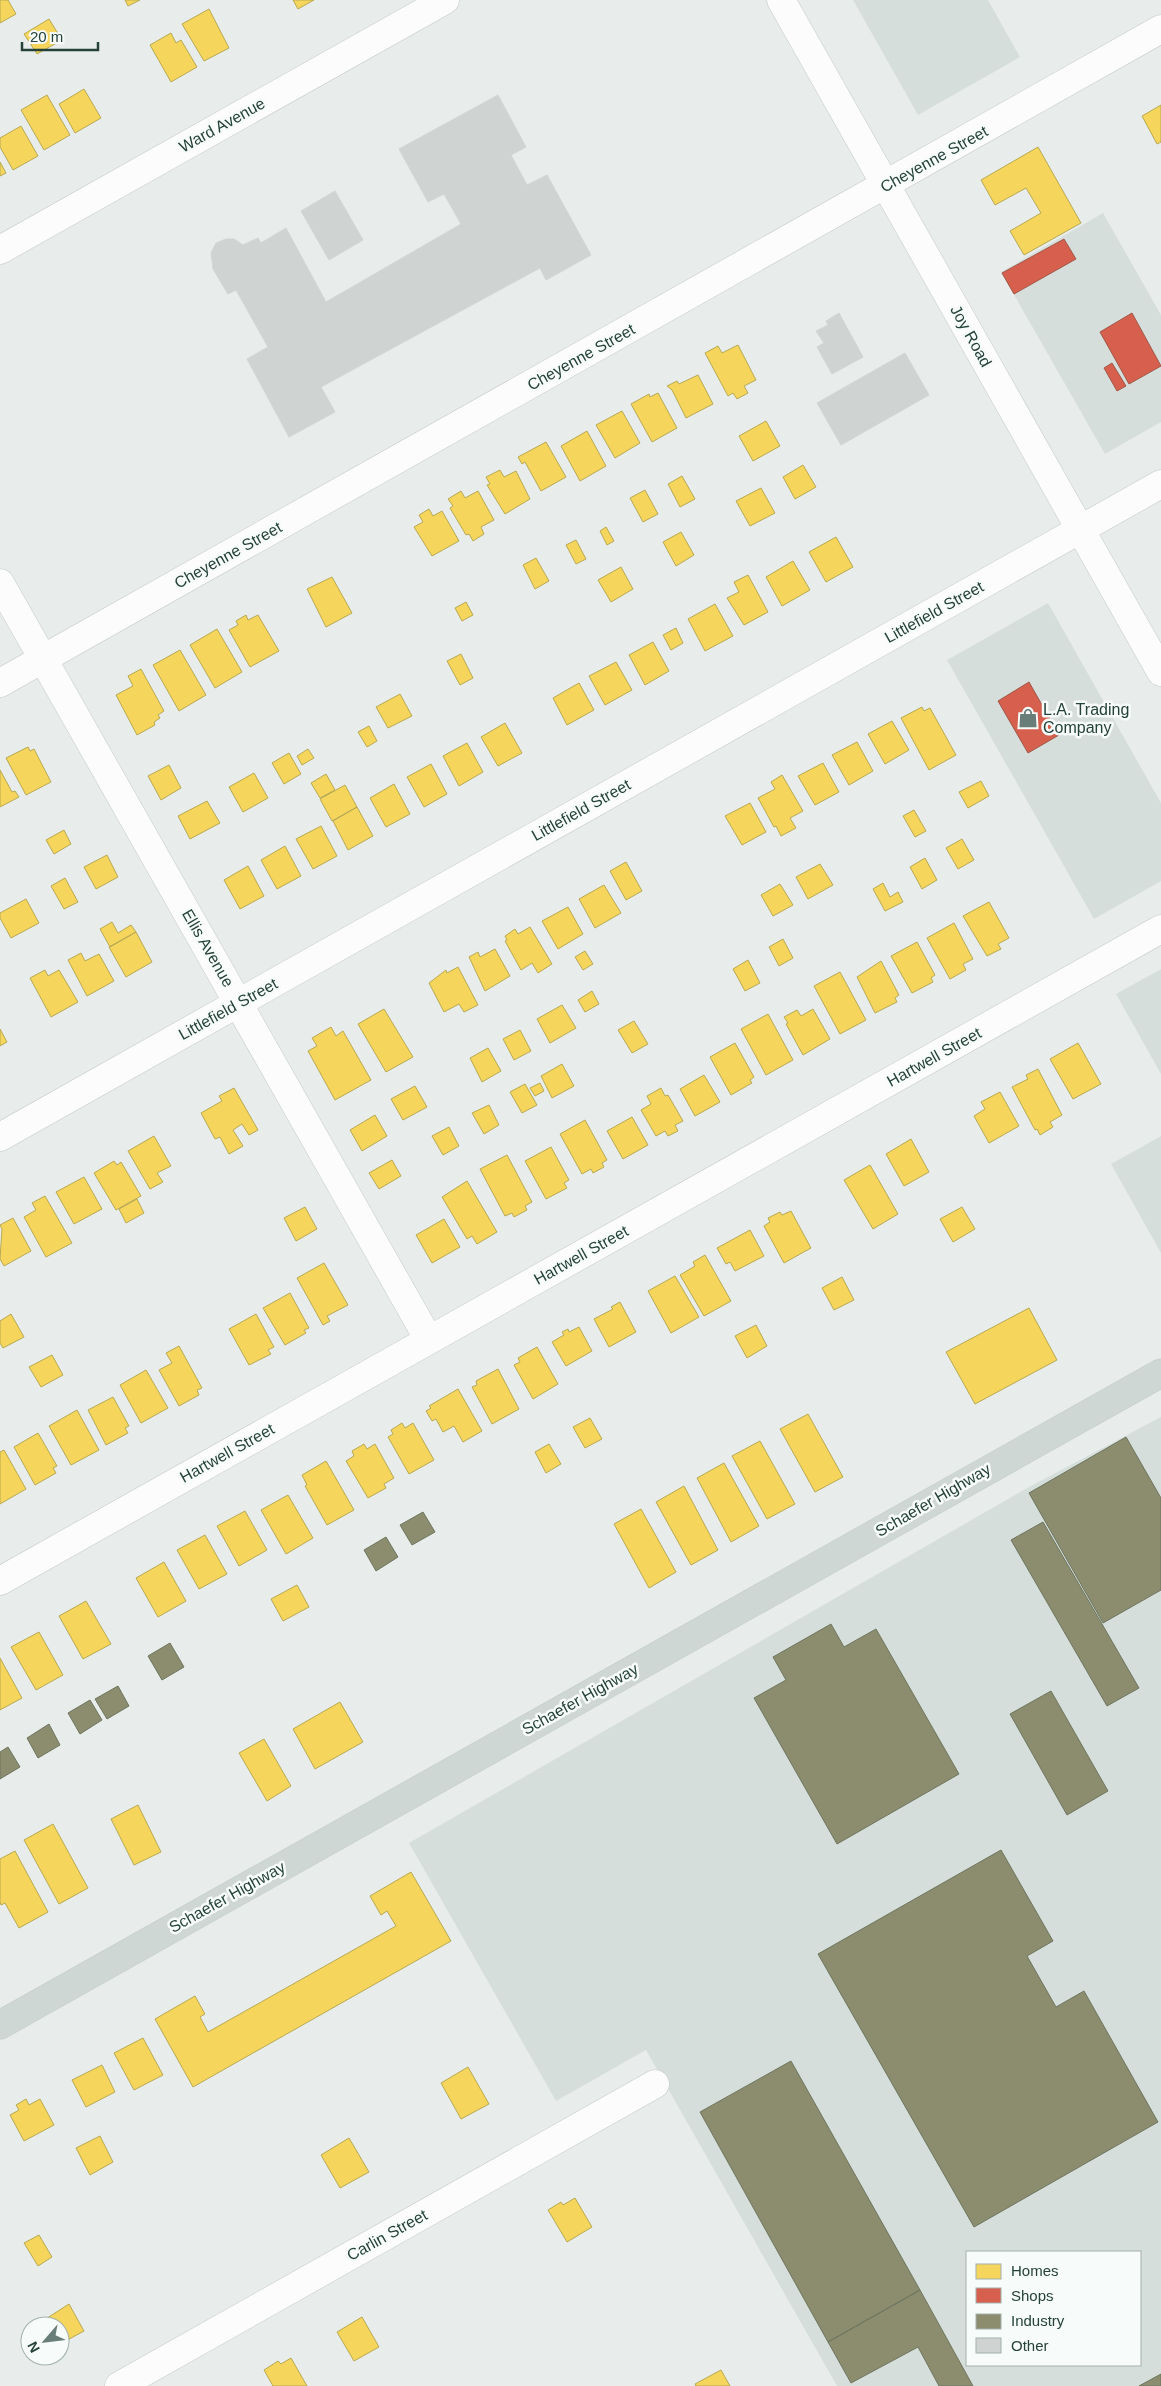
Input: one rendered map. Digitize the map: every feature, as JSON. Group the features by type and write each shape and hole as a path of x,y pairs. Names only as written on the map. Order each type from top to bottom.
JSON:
{"main road":[{"name":"Schaefer Highway","path":"0,2025 1161,1373"}],"street":[{"name":"Ward Avenue","path":"0,250 444,0"},
{"name":"Joy Road","path":"781,0 1161,672"},
{"name":"Cheyenne Street","path":"0,683 886,186 1161,29"},
{"name":"Littlefield Street","path":"0,1136 1161,484"},
{"name":"Ellis Avenue","path":"0,583 429,1340"},
{"name":"Hartwell Street","path":"0,1581 1161,929"},
{"name":"Carlin Street","path":"119,2386 655,2084"}],"shaded area":[{"path":"853,0 988,0 1020,57 918,115"},
{"path":"1103,213 1161,315 1161,422 1105,454 1001,272"},
{"path":"1048,603 1161,803 1161,881 1094,919 947,660"},
{"path":"1161,969 1161,1074 1116,994"},
{"path":"1161,1136 1161,1253 1111,1164"},
{"path":"1161,1417 1161,2386 837,2386 646,2050 556,2101 409,1843 1029,1487"}],"building: Homes":[{"path":"0,0 8,0 16,14 0,23"},
{"path":"125,0 140,0 128,6"},
{"path":"293,0 314,0 298,9"},
{"path":"209,9 229,48 204,61 182,24"},
{"path":"49,19 62,40 37,54 24,34"},
{"path":"171,33 176,43 181,40 197,67 171,82 150,45"},
{"path":"84,89 101,118 75,133 59,104"},
{"path":"47,95 70,135 44,150 21,110"},
{"path":"1161,105 1161,142 1157,144 1142,116"},
{"path":"21,126 38,156 13,170 0,147 0,138"},
{"path":"1038,147 1081,223 1024,255 1010,231 1041,213 1026,188 995,205 981,180"},
{"path":"0,162 6,173 0,176"},
{"path":"738,345 756,380 744,386 748,393 737,399 733,393 728,396 705,353 718,346 722,353"},
{"path":"698,375 713,404 686,418 672,390 667,386 677,381 679,384"},
{"path":"658,393 677,428 652,442 631,404 649,394 650,397"},
{"path":"622,411 640,443 615,458 596,425"},
{"path":"766,421 780,446 753,461 739,436"},
{"path":"587,431 606,466 580,481 561,446"},
{"path":"546,442 566,477 541,491 525,462 522,464 518,457"},
{"path":"803,465 816,487 795,499 783,477"},
{"path":"500,470 504,477 516,471 530,499 505,514 487,485 490,484 486,477"},
{"path":"682,476 695,499 680,507 668,484"},
{"path":"761,488 775,513 750,526 736,501"},
{"path":"645,490 658,514 643,522 630,498"},
{"path":"461,491 465,498 478,491 494,520 481,527 484,534 473,541 469,534 466,535 450,508 453,506 448,499"},
{"path":"429,509 433,516 442,511 459,541 432,556 414,527 423,522 419,515"},
{"path":"606,527 614,541 607,545 600,531"},
{"path":"681,532 694,555 676,566 663,542"},
{"path":"836,537 853,567 826,582 809,552"},
{"path":"576,540 586,559 576,564 566,545"},
{"path":"536,558 549,581 535,589 523,565"},
{"path":"793,561 810,590 782,606 766,577"},
{"path":"621,567 633,589 611,602 598,580"},
{"path":"748,575 768,612 744,625 727,598 739,592 734,582"},
{"path":"332,577 352,613 326,627 307,589"},
{"path":"466,602 473,615 462,621 455,608"},
{"path":"715,604 733,636 705,651 688,619"},
{"path":"246,615 248,620 258,615 279,651 250,667 229,630 238,625 236,621"},
{"path":"676,628 683,643 671,650 663,635"},
{"path":"217,629 242,672 215,688 190,645"},
{"path":"653,642 669,671 645,685 629,655"},
{"path":"180,650 206,695 179,711 153,665"},
{"path":"461,654 473,678 460,685 447,661"},
{"path":"616,662 632,690 605,705 589,676"},
{"path":"141,669 164,711 158,715 160,718 154,722 155,725 137,735 116,695 133,686 128,676"},
{"path":"579,683 594,710 567,725 553,698"},
{"path":"400,694 412,716 388,728 376,707"},
{"path":"922,707 924,711 930,708 956,755 929,770 901,718"},
{"path":"892,721 909,750 885,764 868,734"},
{"path":"505,723 522,753 498,766 481,737"},
{"path":"369,726 377,741 367,747 358,732"},
{"path":"857,742 873,771 849,785 832,755"},
{"path":"467,743 483,772 459,786 443,756"},
{"path":"28,747 30,751 34,749 51,782 26,795 6,758"},
{"path":"308,749 314,758 302,765 297,756"},
{"path":"289,753 301,774 284,784 272,763"},
{"path":"823,763 839,792 815,805 798,776"},
{"path":"431,764 447,794 424,807 407,777"},
{"path":"169,765 181,788 161,800 148,776"},
{"path":"0,770 12,792 15,791 19,797 0,807"},
{"path":"254,773 268,798 243,812 229,787"},
{"path":"326,774 335,790 320,798 311,783"},
{"path":"782,775 803,811 790,818 796,828 781,836 758,798 775,789 771,782"},
{"path":"981,781 989,796 968,808 959,792"},
{"path":"394,784 410,814 386,827 370,798"},
{"path":"345,785 357,807 332,821 320,799"},
{"path":"207,801 220,823 190,839 178,816"},
{"path":"750,803 766,832 742,845 725,816"},
{"path":"357,807 373,836 348,850 333,821"},
{"path":"914,810 926,831 915,837 903,816"},
{"path":"321,826 337,856 313,869 296,839"},
{"path":"64,830 71,844 54,854 46,840"},
{"path":"962,839 974,860 958,869 946,848"},
{"path":"285,846 301,876 277,889 261,860"},
{"path":"107,855 118,877 96,889 84,867"},
{"path":"925,858 937,880 922,889 910,867"},
{"path":"626,862 642,891 626,900 610,871"},
{"path":"820,864 833,885 808,899 796,877"},
{"path":"248,866 264,896 240,909 224,880"},
{"path":"65,878 78,902 64,909 51,886"},
{"path":"883,883 890,897 898,892 903,902 885,911 873,889"},
{"path":"780,884 793,905 773,916 761,895"},
{"path":"604,885 621,913 595,928 579,899"},
{"path":"26,899 39,923 11,938 0,918 0,913"},
{"path":"989,902 1009,938 998,944 1001,949 987,956 963,916"},
{"path":"568,907 583,934 558,949 542,921"},
{"path":"112,922 118,933 131,925 136,932 110,947 100,929"},
{"path":"954,923 973,959 963,964 966,970 950,979 927,938"},
{"path":"530,927 552,964 538,973 532,963 521,970 505,941 507,940 505,936 515,929 518,934"},
{"path":"136,932 152,962 126,977 109,947"},
{"path":"783,939 793,958 779,966 769,947"},
{"path":"917,942 935,975 931,978 933,982 912,993 891,956"},
{"path":"495,949 510,976 485,991 469,957 478,952 480,957"},
{"path":"585,951 593,964 583,970 575,957"},
{"path":"81,953 85,961 99,954 114,981 87,996 68,960"},
{"path":"748,960 760,983 745,991 733,969"},
{"path":"881,961 899,995 895,998 897,1002 875,1013 857,977"},
{"path":"458,967 478,1005 464,1012 459,1004 444,1012 429,983 446,970 447,973"},
{"path":"45,970 48,976 59,970 78,1002 51,1017 30,978"},
{"path":"840,972 866,1020 840,1034 814,986"},
{"path":"592,991 599,1004 585,1012 578,1000"},
{"path":"562,1005 576,1028 550,1043 537,1019"},
{"path":"384,1009 413,1057 386,1072 358,1024"},
{"path":"813,1009 830,1039 803,1055 784,1017 797,1010 801,1016"},
{"path":"768,1014 793,1060 766,1075 741,1029"},
{"path":"634,1021 648,1044 632,1053 618,1030"},
{"path":"331,1027 336,1036 343,1031 371,1080 335,1100 308,1051 317,1046 312,1038"},
{"path":"0,1029 7,1042 0,1046"},
{"path":"520,1030 531,1051 514,1060 503,1039"},
{"path":"735,1043 754,1077 750,1080 752,1083 731,1095 710,1057"},
{"path":"1078,1043 1101,1084 1073,1099 1050,1059"},
{"path":"488,1048 501,1071 482,1082 470,1058"},
{"path":"562,1064 574,1086 552,1098 541,1076"},
{"path":"1038,1069 1062,1115 1050,1122 1053,1127 1040,1135 1037,1129 1035,1130 1012,1087 1028,1079 1026,1075"},
{"path":"704,1075 720,1102 695,1116 680,1089"},
{"path":"540,1083 544,1091 535,1096 530,1088"},
{"path":"525,1084 537,1105 522,1113 510,1092"},
{"path":"415,1086 427,1107 403,1120 391,1099"},
{"path":"234,1088 258,1130 249,1135 242,1124 233,1130 243,1146 229,1154 220,1137 215,1139 201,1113 222,1101 219,1096"},
{"path":"661,1088 665,1096 668,1095 683,1121 675,1125 678,1131 668,1136 665,1131 656,1136 641,1110 651,1104 647,1096"},
{"path":"1000,1092 1019,1126 989,1143 974,1116 985,1109 981,1102"},
{"path":"489,1105 499,1125 484,1134 472,1113"},
{"path":"375,1115 387,1136 362,1151 350,1130"},
{"path":"632,1117 648,1145 623,1159 607,1131"},
{"path":"585,1120 607,1160 602,1163 604,1167 593,1173 591,1169 582,1174 560,1134"},
{"path":"449,1127 459,1146 443,1155 432,1136"},
{"path":"154,1136 171,1166 157,1173 163,1182 150,1189 128,1151"},
{"path":"911,1139 929,1172 904,1186 886,1154"},
{"path":"551,1147 569,1180 564,1183 567,1188 546,1199 525,1161"},
{"path":"507,1155 532,1202 525,1206 527,1210 514,1217 512,1213 505,1216 480,1169"},
{"path":"392,1160 401,1176 379,1189 369,1173"},
{"path":"114,1161 117,1165 121,1162 141,1196 116,1210 94,1173"},
{"path":"870,1165 898,1214 873,1229 844,1180"},
{"path":"84,1177 102,1209 74,1224 56,1192"},
{"path":"467,1181 497,1232 477,1244 472,1236 467,1239 442,1197"},
{"path":"45,1196 72,1243 46,1257 24,1217 36,1210 32,1203"},
{"path":"137,1199 144,1213 126,1223 119,1209"},
{"path":"305,1207 317,1229 296,1241 284,1218"},
{"path":"962,1207 975,1229 953,1242 940,1219"},
{"path":"791,1211 811,1248 784,1263 764,1226 770,1222 768,1218 780,1212 782,1215"},
{"path":"13,1218 31,1251 4,1266 0,1259 2,1229 0,1225"},
{"path":"444,1219 460,1247 432,1263 416,1235"},
{"path":"750,1230 764,1256 735,1271 730,1262 726,1264 717,1248"},
{"path":"705,1255 731,1301 704,1316 680,1275 695,1266 693,1262"},
{"path":"324,1263 348,1305 327,1316 330,1321 323,1325 297,1278"},
{"path":"675,1276 699,1317 671,1333 648,1291"},
{"path":"842,1277 854,1300 834,1310 822,1288"},
{"path":"290,1293 309,1328 304,1330 306,1333 285,1345 263,1308"},
{"path":"620,1302 636,1332 609,1347 594,1319 613,1309 611,1307"},
{"path":"1029,1308 1057,1360 975,1404 946,1352"},
{"path":"11,1314 24,1337 3,1348 0,1343 0,1321"},
{"path":"256,1314 274,1347 268,1350 271,1354 249,1365 229,1329"},
{"path":"756,1325 767,1346 747,1358 735,1336"},
{"path":"579,1327 592,1351 566,1366 552,1342 564,1335 562,1332 568,1329 569,1332"},
{"path":"179,1346 202,1388 197,1390 199,1395 179,1406 159,1370 172,1363 166,1353"},
{"path":"537,1347 558,1384 533,1399 514,1365 520,1362 518,1358"},
{"path":"52,1355 63,1375 41,1387 29,1367"},
{"path":"498,1369 519,1409 492,1424 472,1387 477,1385 476,1381"},
{"path":"146,1370 168,1408 141,1423 120,1385"},
{"path":"458,1389 482,1431 463,1442 454,1426 443,1432 436,1419 432,1421 426,1411 431,1408 429,1406"},
{"path":"113,1397 129,1426 125,1428 128,1433 106,1445 88,1410"},
{"path":"77,1410 99,1450 71,1465 49,1426"},
{"path":"808,1414 843,1477 815,1492 780,1429"},
{"path":"590,1418 602,1439 585,1448 573,1427"},
{"path":"402,1423 405,1428 413,1423 434,1460 409,1474 388,1437 393,1434 391,1430"},
{"path":"38,1433 57,1466 53,1468 56,1473 35,1485 14,1447"},
{"path":"760,1441 795,1504 767,1519 732,1456"},
{"path":"364,1444 367,1449 375,1444 394,1478 384,1484 386,1488 368,1498 346,1461 354,1456 352,1451"},
{"path":"549,1444 561,1464 546,1473 535,1452"},
{"path":"4,1450 26,1489 0,1504 0,1452"},
{"path":"326,1461 354,1510 327,1525 305,1486 307,1485 302,1475"},
{"path":"724,1463 759,1526 731,1542 697,1478"},
{"path":"684,1486 718,1550 691,1565 656,1502"},
{"path":"288,1495 313,1538 286,1554 261,1510"},
{"path":"641,1509 676,1572 649,1588 614,1524"},
{"path":"245,1511 267,1550 239,1566 217,1526"},
{"path":"205,1535 227,1574 199,1589 177,1550"},
{"path":"164,1562 186,1601 158,1617 136,1578"},
{"path":"297,1585 309,1607 283,1621 271,1599"},
{"path":"86,1601 111,1644 83,1659 59,1616"},
{"path":"39,1632 63,1675 36,1690 11,1647"},
{"path":"0,1658 22,1698 0,1710"},
{"path":"340,1702 363,1742 315,1769 293,1729"},
{"path":"264,1739 291,1786 267,1801 239,1753"},
{"path":"138,1805 161,1852 134,1865 111,1819"},
{"path":"53,1824 88,1888 59,1904 24,1840"},
{"path":"15,1851 48,1912 19,1928 5,1903 1,1905 0,1902 0,1859"},
{"path":"411,1872 451,1941 193,2087 155,2019 195,1996 205,2014 200,2017 208,2032 396,1926 387,1911 381,1915 370,1896"},
{"path":"143,2038 163,2075 134,2090 114,2053"},
{"path":"102,2065 115,2092 86,2107 72,2080"},
{"path":"468,2067 489,2104 461,2119 441,2083"},
{"path":"26,2099 29,2105 40,2099 54,2125 24,2141 10,2115 19,2110 16,2105"},
{"path":"100,2136 113,2162 90,2175 76,2148"},
{"path":"349,2138 369,2172 340,2188 321,2155"},
{"path":"575,2198 592,2227 567,2242 548,2210 561,2202 563,2205"},
{"path":"39,2235 52,2257 38,2266 24,2243"},
{"path":"69,2304 84,2331 70,2339 70,2316 50,2316"},
{"path":"362,2317 379,2347 354,2361 337,2332"},
{"path":"291,2358 307,2386 273,2386 264,2370 278,2361 281,2364"},
{"path":"721,2370 730,2386 696,2386 695,2384"}],"building: Shops":[{"path":"1064,239 1076,259 1014,294 1002,273"},
{"path":"1132,313 1161,366 1129,384 1100,332"},
{"path":"1112,363 1126,386 1117,391 1104,368"},
{"path":"1029,682 1059,735 1028,753 998,701"}],"building: Industry":[{"path":"1126,1437 1161,1498 1161,1590 1103,1623 1029,1493"},
{"path":"423,1512 435,1532 412,1545 400,1525"},
{"path":"1043,1522 1139,1688 1107,1706 1011,1540"},
{"path":"386,1537 398,1557 376,1571 364,1550"},
{"path":"831,1624 844,1647 876,1629 959,1774 837,1844 754,1698 786,1680 773,1657"},
{"path":"170,1643 184,1667 162,1680 148,1656"},
{"path":"118,1686 129,1706 107,1719 95,1699"},
{"path":"1051,1691 1108,1791 1067,1815 1010,1714"},
{"path":"90,1700 102,1720 80,1734 68,1713"},
{"path":"49,1724 60,1745 38,1758 27,1738"},
{"path":"8,1747 20,1767 0,1779 0,1752"},
{"path":"1001,1850 1053,1941 1027,1956 1056,2007 1084,1991 1158,2122 974,2227 818,1954"},
{"path":"791,2061 920,2290 828,2342 700,2112"},
{"path":"920,2290 973,2386 939,2386 918,2347 851,2383 828,2342"},
{"path":"1161,2374 1161,2386 1139,2386"}],"building: Other":[{"path":"498,95 526,147 511,155 527,185 547,175 591,255 546,280 540,268 321,387 335,412 289,437 247,359 268,347 236,290 228,294 213,269 211,253 216,243 226,239 234,239 243,245 258,238 261,243 286,228 326,302 461,224 444,194 428,202 399,149"},
{"path":"335,191 363,240 329,260 301,211"},
{"path":"839,313 863,357 832,374 817,347 824,343 816,331 828,325 826,321"},
{"path":"905,353 929,395 841,445 817,403"}],"place":[{"name":"L.A. Trading Company","path":"1028,718"}]}
